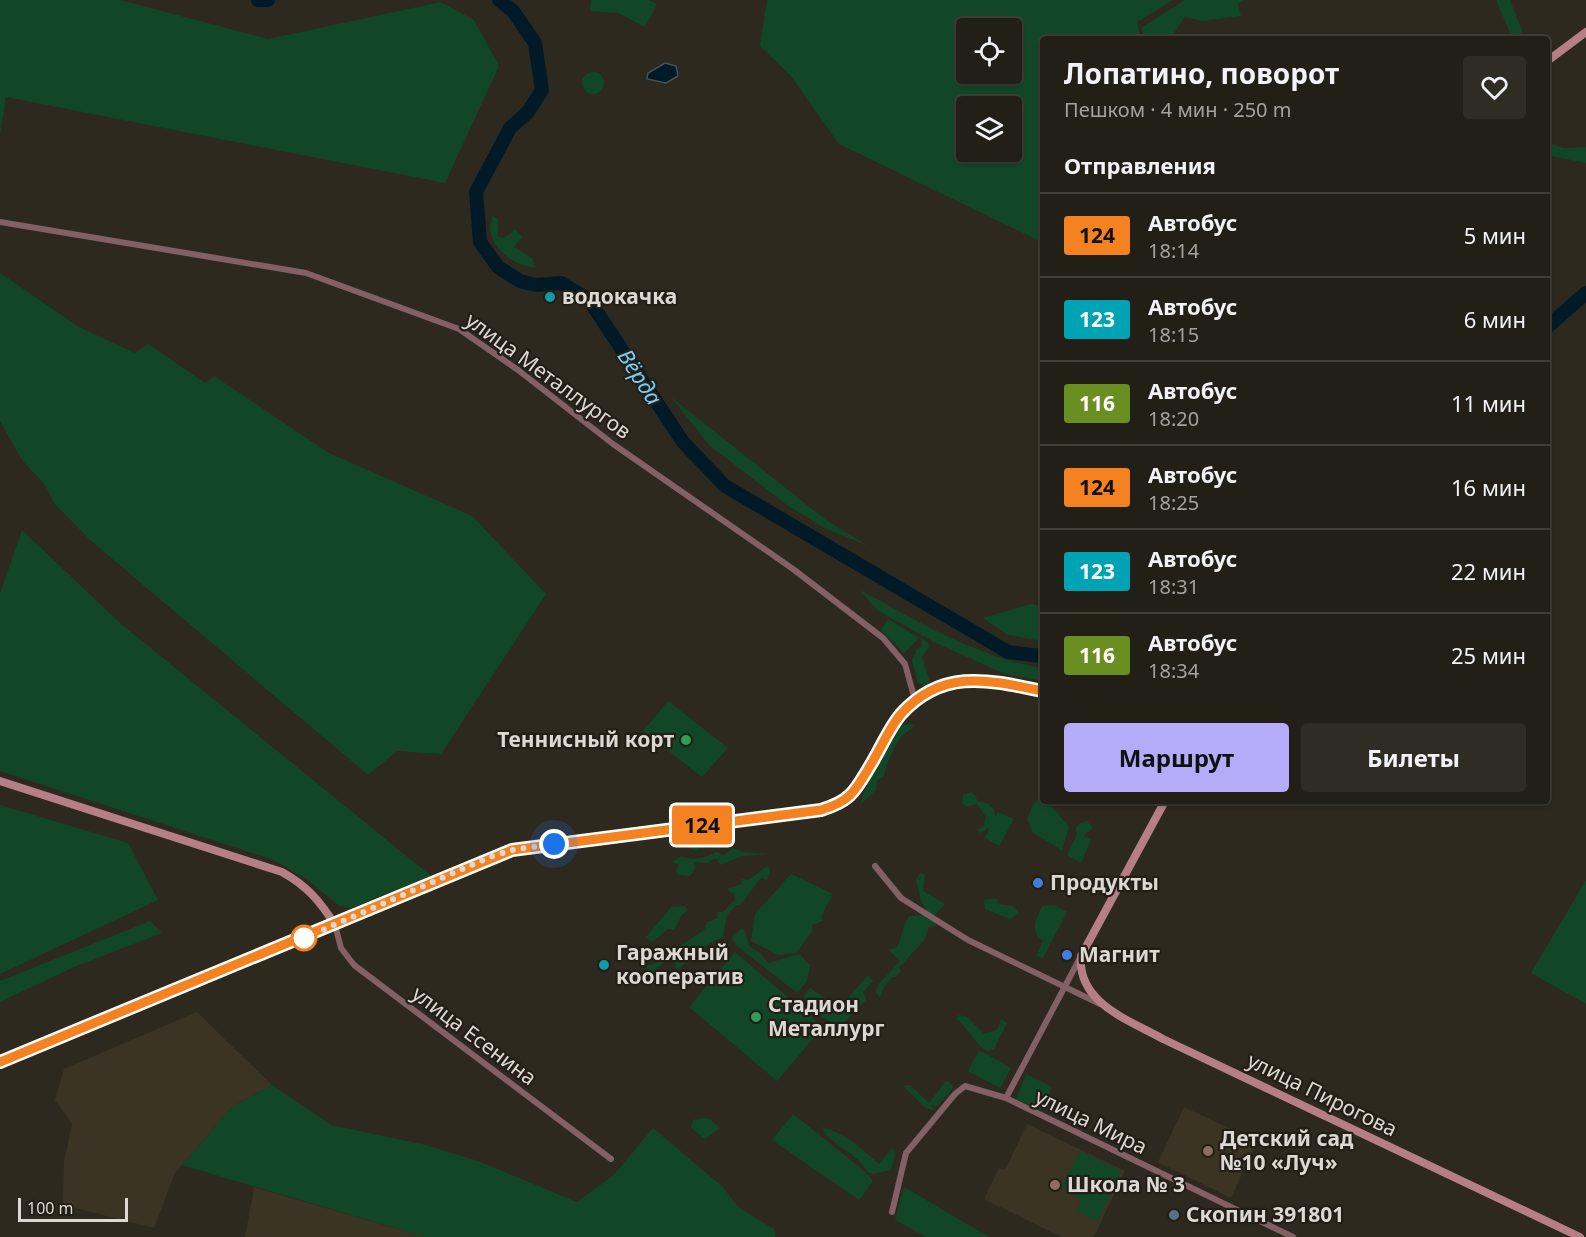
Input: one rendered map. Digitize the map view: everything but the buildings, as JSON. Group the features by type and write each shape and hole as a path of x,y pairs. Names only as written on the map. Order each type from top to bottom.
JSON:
{"street":[{"path":"1550,59 1586,32"},
{"name":"улица Металлургов","path":"0,222 306,273 459,329 518,370 613,444 793,569 857,617 897,653 911,677 913,693 924,697"},
{"path":"0,1062 335,925 490,857 512,850 821,810 842,804 854,793 900,715 924,697 945,685 965,679 984,679 1040,691"},
{"path":"0,781 282,872 301,883 319,899 335,925"},
{"path":"1006,1098 1064,985 1163,804"},
{"path":"875,866 901,898 968,940 1106,1007"},
{"name":"улица Есенина","path":"335,925 341,948 354,965 611,1159"},
{"name":"улица Пирогова","path":"1081,956 1080,969 1083,982 1092,995 1106,1007 1163,1039 1580,1237"},
{"name":"улица Мира","path":"891,1212 906,1153 955,1094 965,1086 1006,1098 1293,1237"}],"shaded area":[{"path":"197,1012 272,1085 232,1107 175,1173 154,1228 63,1205 64,1162 72,1124 55,1100 64,1069"},
{"name":"Детский сад №10 «Луч»","path":"1184,1107 1257,1141 1231,1198 1158,1162"},
{"name":"Школа № 3","path":"1027,1124 1125,1171 1094,1237 1061,1237 984,1199 999,1168 1005,1170"},
{"path":"254,1187 425,1237 245,1237"}],"green space":[{"path":"0,0 120,0 268,39 441,2 474,20 499,66 445,183 6,97 0,134"},
{"path":"591,0 648,0 657,4 645,27 618,13 590,11"},
{"path":"767,0 1173,0 1137,22 1140,36 1040,36 1040,241 839,144 791,76 760,46"},
{"path":"1185,0 1245,0 1238,4 1241,16 1202,21 1185,17 1172,36 1144,36 1141,28"},
{"path":"1496,0 1510,0 1522,31 1519,36 1514,36 1509,31"},
{"path":"593,72 601,75 604,83 601,91 593,94 585,91 582,83 585,75"},
{"path":"1550,143 1563,148 1586,147 1586,163 1550,156"},
{"path":"492,215 498,219 498,237 504,238 515,230 522,237 514,247 532,258 536,267 529,267 514,261 501,251 490,230"},
{"path":"0,273 79,327 135,353 148,344 205,383 214,376 329,453 472,516 546,594 441,754 397,751 368,775 90,540 54,503 45,485 22,460 0,421"},
{"path":"671,397 826,520 868,546 823,527 787,505 709,445"},
{"path":"22,530 120,623 431,876 351,908 339,906 308,880 274,860 0,771 0,594"},
{"path":"860,590 971,647 994,656 1040,668 1040,680 1007,675 934,642 877,610"},
{"path":"1031,604 1040,606 1040,641 1008,635 983,618"},
{"path":"888,619 919,638 904,653 881,630"},
{"path":"921,638 930,645 922,657 930,682 925,686 918,683 912,660 917,649 922,647"},
{"name":"Теннисный корт","path":"668,701 728,748 702,777 643,731"},
{"path":"903,724 914,725 897,743 888,761 884,777 877,780 876,790 860,805 878,763"},
{"path":"971,792 976,796 977,801 987,803 994,809 995,817 998,812 1014,819 999,846 985,838 989,828 980,833 977,830 984,825 986,817 977,804 966,807 962,802 963,795"},
{"path":"1039,798 1040,804 1050,804 1069,827 1062,850 1032,832 1027,819"},
{"path":"0,805 128,843 158,900 0,974"},
{"path":"1087,821 1093,828 1083,836 1091,840 1081,863 1067,855 1077,834 1076,828 1080,823"},
{"path":"698,831 704,835 707,832 712,840 702,841 703,847 696,851 677,843 676,838 687,834 693,836"},
{"path":"733,848 743,852 767,854 742,856 720,865 716,858 706,863 694,862 695,869 690,876 678,875 676,872 679,865 672,862 681,856 699,858 716,852 724,855"},
{"path":"767,866 770,870 767,880 761,878 740,905 736,905 727,915 723,937 699,949 679,969 674,968 676,965 669,958 652,973 647,969 647,965 652,965 705,929 707,922 718,918 717,912 723,912 735,900 734,894 727,889 741,884 742,879 749,880"},
{"path":"920,873 925,875 923,891 945,904 935,914 936,925 929,927 925,939 899,968 901,971 896,977 892,977 884,987 880,997 876,993 878,985 900,961 888,949 896,948 909,916 919,916 927,911 921,901 916,879"},
{"path":"791,874 833,894 821,917 823,921 812,925 813,930 796,953 778,955 751,941 755,914"},
{"path":"1586,880 1586,1004 1531,973"},
{"path":"998,898 997,904 1013,906 1019,913 1010,919 985,909 984,900"},
{"path":"1054,905 1067,912 1043,958 1036,956 1043,941 1036,933 1035,925 1042,906"},
{"path":"685,906 688,910 681,916 674,930 668,929 652,942 646,937 671,907"},
{"path":"150,921 162,933 74,967 0,1002 0,981"},
{"path":"742,928 749,946 760,953 768,963 800,954 810,965 807,981 797,993 736,945 732,938"},
{"name":"Стадион Металлург","path":"735,952 823,1027 777,1081 689,1007"},
{"path":"868,975 873,981 863,992 866,1000 842,1025 820,1015 804,996 810,988 839,1008"},
{"path":"959,1015 967,1017 984,1034 997,1030 1001,1019 1007,1023 994,1049 987,1051 978,1044 956,1018"},
{"path":"979,1050 1011,1068 1000,1088 968,1071"},
{"path":"1026,1074 1052,1087 1040,1110 1016,1099"},
{"path":"946,1081 951,1083 953,1088 936,1107 931,1105 934,1110 927,1109 903,1086 910,1085 929,1103"},
{"path":"272,1085 331,1125 426,1145 478,1161 577,1202 614,1175 653,1128 723,1187 738,1207 774,1229 776,1237 425,1237 182,1165 232,1107"},
{"path":"793,1114 862,1169 873,1181 859,1200 772,1140"},
{"path":"710,1119 720,1128 705,1139 691,1128 693,1120"},
{"path":"821,1127 845,1137 879,1164 893,1147 895,1155 891,1170 873,1174 867,1172 857,1159 831,1140"},
{"path":"1080,1151 1121,1171 1097,1222 1077,1211 1081,1200 1060,1188"},
{"path":"904,1187 989,1237 926,1237 895,1220"}],"water":[{"path":"665,63 676,66 678,76 666,83 647,79 648,73"}],"waterway":[{"name":"Вёрда","path":"258,0 268,0"},
{"name":"Вёрда","path":"499,0 513,11 535,43 542,90 528,112 510,128 476,192 480,242 498,267 520,281 536,285 561,283 589,300 683,442 725,486 1008,652 1040,656"},
{"name":"Вёрда","path":"1550,324 1586,293"}],"bus line":[{"name":"124","path":"0,1062 335,925 490,857 512,850 821,810 842,804 854,793 900,715 920,699 945,685 965,679 984,679 1040,691"}],"place":[{"name":"водокачка","path":"550,297"},
{"name":"Теннисный корт","path":"686,740"},
{"name":"Продукты","path":"1038,883"},
{"name":"Магнит","path":"1067,955"},
{"name":"Гаражный кооператив","path":"604,965"},
{"name":"Стадион Металлург","path":"756,1017"},
{"name":"Детский сад №10 «Луч»","path":"1208,1151"},
{"name":"Школа № 3","path":"1055,1185"},
{"name":"Скопин 391801","path":"1174,1215"}],"route":[{"path":"304,938 490,857 512,850 554,844"}]}
